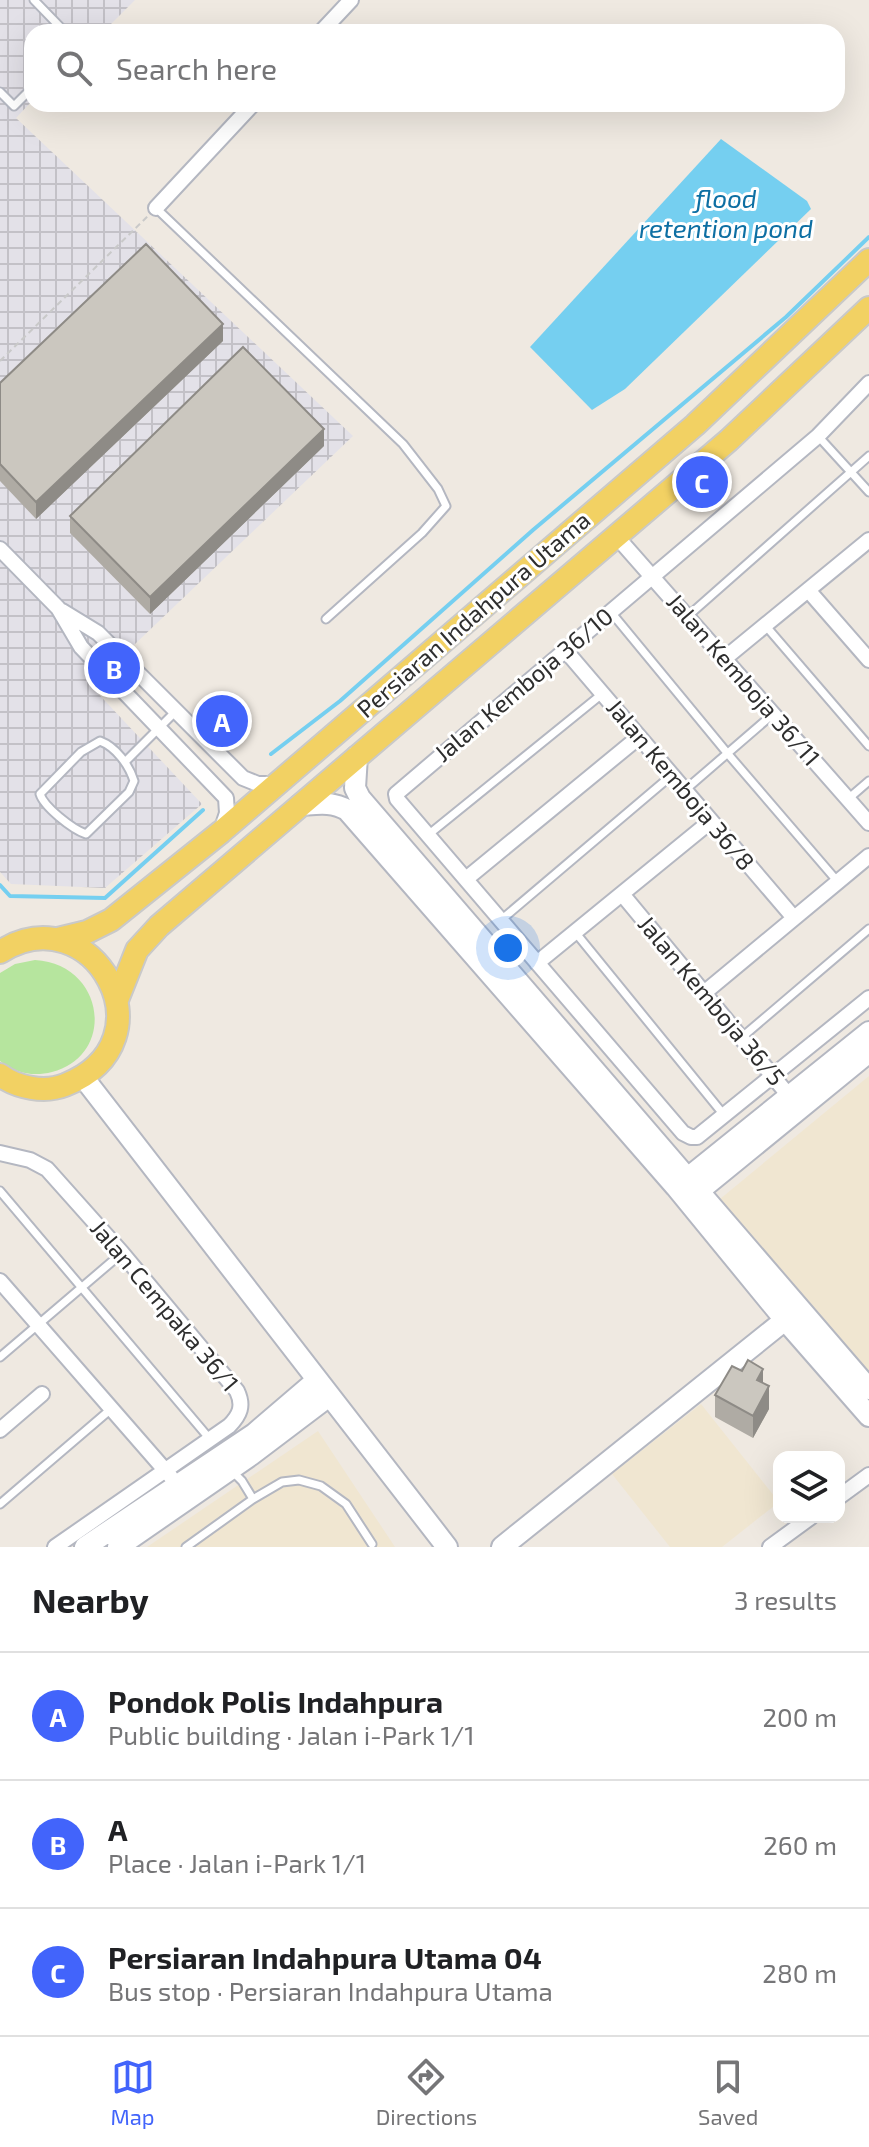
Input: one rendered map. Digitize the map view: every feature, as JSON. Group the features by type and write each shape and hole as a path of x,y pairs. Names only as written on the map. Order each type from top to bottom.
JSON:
{"main road":[{"name":"Persiaran Indahpura Utama","path":"0,952 11,944 34,938 58,939 87,932 111,920 278,784 695,425 869,260"},
{"name":"Persiaran Indahpura Utama","path":"83,1077 100,1063 112,1044 118,1022 117,1000 137,950 159,926 729,440 869,308"},
{"path":"58,939 85,951 106,973 117,1000"},
{"path":"1,1078 30,1088 57,1088 83,1077"}],"street":[{"path":"328,24 351,0"},
{"path":"156,208 246,112"},
{"name":"Jalan Kemboja 36/10","path":"428,835 396,794 818,436 869,383"},
{"name":"Jalan Kemboja 36/11","path":"617,537 869,823"},
{"path":"724,659 869,540"},
{"path":"0,549 58,608 98,633 243,778 258,784 278,784"},
{"path":"808,590 869,660"},
{"path":"58,608 81,647 226,798 227,813 221,832"},
{"name":"Jalan Kemboja 36/8","path":"566,651 794,918"},
{"path":"466,879 639,737"},
{"path":"357,756 355,788 360,798 793,1314 869,1416"},
{"path":"300,805 330,803 347,810 687,1189"},
{"path":"537,963 711,821"},
{"path":"428,835 683,1133 691,1137 697,1137 869,998"},
{"path":"704,993 869,856"},
{"name":"Jalan Kemboja 36/5","path":"622,894 794,1102"},
{"path":"687,1189 794,1102 869,1032"},
{"path":"794,1102 869,1052"},
{"path":"83,1077 447,1547"},
{"name":"Jalan Cempaka 36/1","path":"0,1153 30,1160 47,1169 122,1253 241,1399 241,1409 219,1455 177,1484 55,1547"},
{"path":"0,1281 177,1484"},
{"path":"793,1314 869,1389"},
{"path":"502,1547 793,1314"},
{"path":"85,1547 323,1388"},
{"path":"0,1430 42,1394"},
{"path":"845,1493 869,1475"},
{"path":"118,1547 177,1484"},
{"path":"770,1547 803,1523"}],"lane":[{"path":"34,0 57,24"},
{"path":"0,92 14,106 24,96"},
{"path":"156,208 403,444 438,489 446,506 422,533 326,619"},
{"path":"818,436 869,492"},
{"path":"687,616 869,456"},
{"path":"610,611 838,882"},
{"path":"765,625 869,746"},
{"path":"428,835 602,694"},
{"path":"125,762 176,711"},
{"path":"685,790 773,714"},
{"path":"93,743 106,743 125,762 134,777 133,785 86,834 77,831 41,798 42,790 93,743"},
{"path":"501,920 672,775"},
{"path":"848,799 869,781"},
{"path":"741,1038 869,929"},
{"path":"575,932 724,1115"},
{"path":"0,1191 242,1481 253,1499"},
{"path":"0,1357 122,1253"},
{"path":"0,1504 111,1409"},
{"path":"186,1547 253,1499 282,1482 299,1480 321,1486 346,1504 372,1544"}],"path":[{"path":"0,361 156,208"}],"shaded area":[{"path":"0,0 135,0 111,24 24,24 24,110 16,118 353,436 91,686 202,804 105,888 11,884 0,872"},
{"path":"869,1076 869,1371 720,1199"},
{"path":"701,1404 773,1494 773,1507 722,1547 670,1547 612,1474"},
{"path":"318,1431 395,1547 147,1547"}],"green space":[{"path":"35,960 58,965 76,977 88,993 94,1011 94,1030 87,1048 73,1062 52,1072 31,1074 0,1061 0,973 15,964"}],"water":[{"name":"flood retention pond","path":"721,139 807,201 811,209 625,389 592,410 530,347"}],"building":[{"path":"146,244 223,324 36,502 0,464 0,383"},
{"path":"243,347 324,429 150,597 70,516"},
{"path":"123,641 136,654 105,684 92,671"},
{"path":"222,697 235,711 222,723 209,709"},
{"path":"748,1360 763,1369 757,1380 769,1386 753,1416 715,1395 732,1366 742,1371"}],"waterway":[{"path":"271,754 340,701 533,530 786,317 869,237"},
{"path":"0,885 10,896 105,898 203,810"}],"place":[{"name":"Persiaran Indahpura Utama 04","path":"702,482"},
{"name":"A","path":"114,668"},
{"name":"Pondok Polis Indahpura","path":"222,721"}]}
